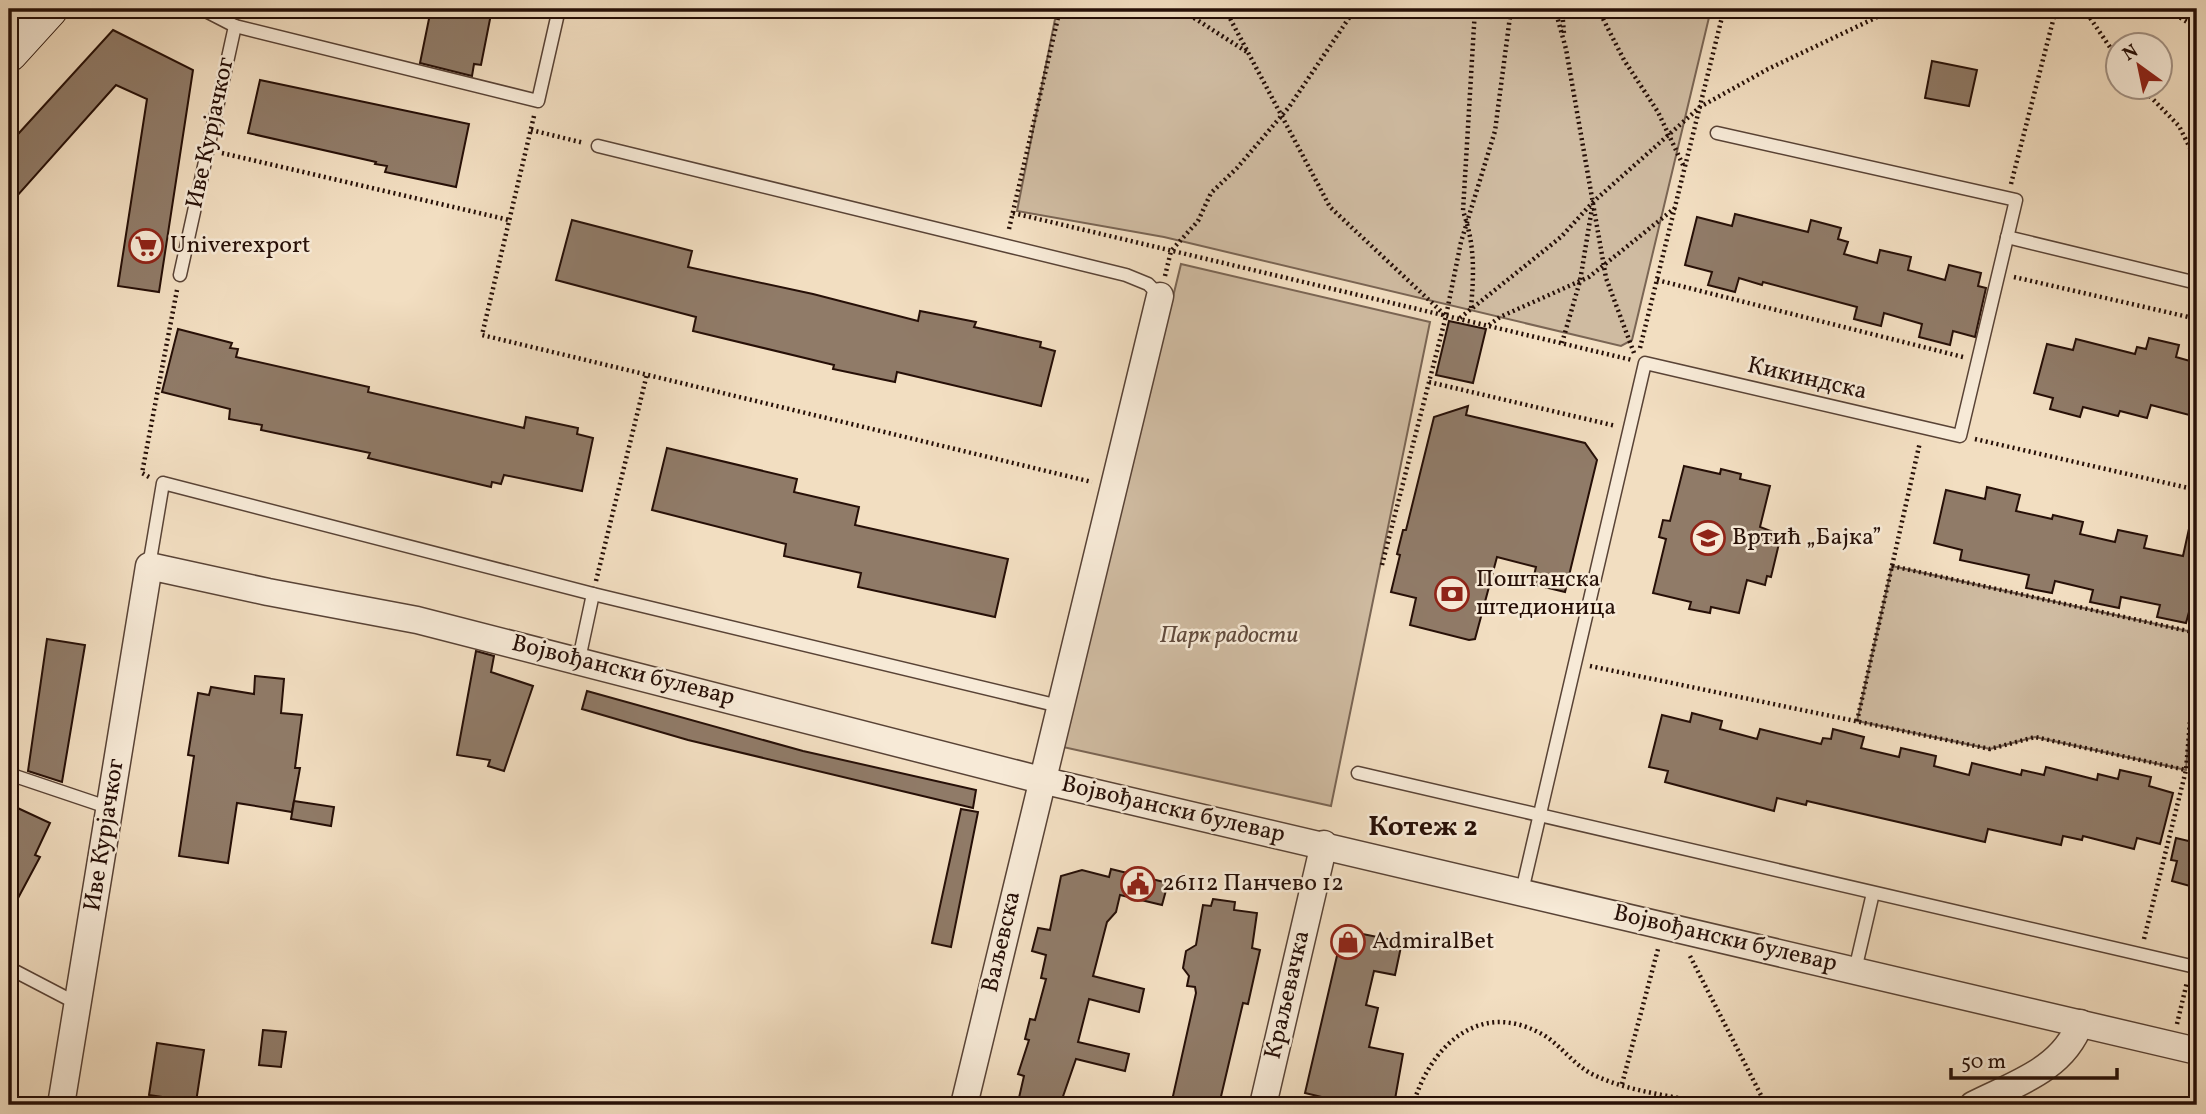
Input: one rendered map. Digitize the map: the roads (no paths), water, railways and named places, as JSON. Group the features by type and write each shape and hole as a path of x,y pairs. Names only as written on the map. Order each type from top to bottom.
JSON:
{"main road":[{"path":"9,53 49,9"}],"street":[{"name":"Ваљевска","path":"964,1105 1160,296"},
{"name":"Војвођански булевар","path":"149,566 417,620 579,659 1041,780 1324,844 2185,1048"},
{"name":"Иве Курјачког","path":"61,1105 149,566"},
{"name":"Краљевачка","path":"1262,1105 1324,844"},
{"path":"1973,1105 2063,1056 2074,1041 2080,1023"}],"lane":[{"name":"Иве Курјачког","path":"180,275 235,26 201,9"},
{"path":"235,26 538,101 559,9"},
{"path":"1717,133 2016,200 2007,237 2197,283"},
{"path":"598,146 1126,275 1148,284 1160,296"},
{"name":"Кикиндска","path":"1540,815 1630,430 1641,362 1960,436 2007,237"},
{"path":"149,566 163,483 593,594 1059,706"},
{"path":"579,659 593,594"},
{"path":"1359,773 2191,966"},
{"path":"9,774 110,808"},
{"path":"1522,891 1540,815"},
{"path":"1855,970 1873,893"},
{"path":"9,968 78,1004"}],"place":[{"name":"Univerexport","path":"146,246"},
{"name":"Вртић „Бајка”","path":"1708,538"},
{"name":"Поштанска штедионица","path":"1452,594"},
{"name":"26112 Панчево 12","path":"1138,884"},
{"name":"AdmiralBet","path":"1348,942"}],"district":[{"name":"Котеж 2","path":"1423,827"}],"park label":[{"name":"Парк радости","path":"1229,636"}]}
